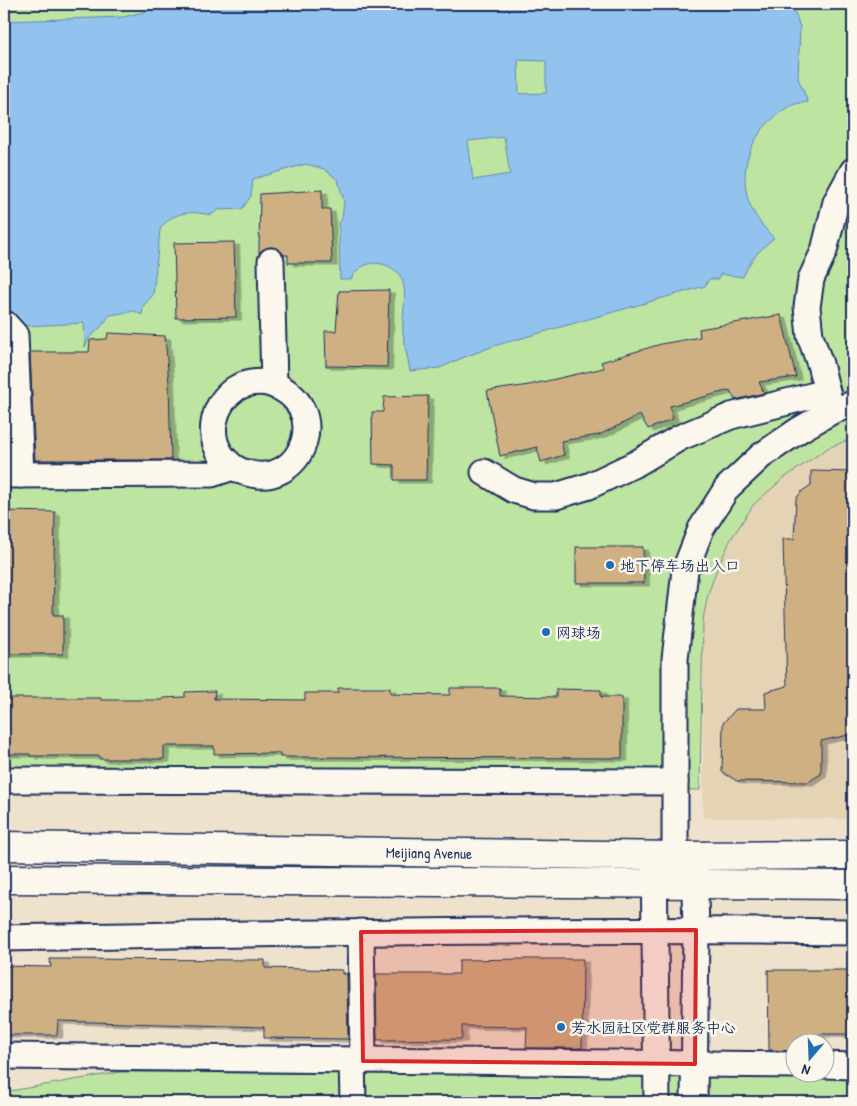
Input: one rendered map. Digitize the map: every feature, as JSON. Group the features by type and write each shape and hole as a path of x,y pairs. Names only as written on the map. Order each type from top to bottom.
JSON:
{"street":[{"path":"837,402 810,336 807,307 811,279 824,251 836,202 852,175"},
{"path":"271,261 274,385"},
{"path":"5,324 15,335 12,475 212,474 233,467"},
{"path":"267,382 282,387 294,396 302,409 306,424 306,439 300,453 290,464 277,472 262,475 246,474 233,467 222,456 215,442 213,426 216,411 224,398 236,388 251,383 267,382"},
{"path":"484,472 514,490 534,496 556,496 589,486 638,463 679,438 731,416 837,402"},
{"path":"694,1102 695,884 675,856 675,659 685,570 701,529 727,488 762,456 837,402"},
{"path":"4,780 675,782"},
{"name":"Meijiang Avenue","path":"4,846 675,856 853,855"},
{"path":"657,1102 654,883 675,856"},
{"name":"Meijiang Avenue","path":"4,879 853,885"},
{"path":"4,938 361,932 696,930 853,932"},
{"path":"353,1102 357,1060 361,932"},
{"path":"4,1056 784,1065"},
{"path":"834,1066 853,1066"}],"highlighted area":[{"path":"696,930 695,1064 363,1061 361,932"}],"shaded area":[{"path":"853,438 853,819 703,818 703,620 708,594 717,569 731,539 754,504 784,478 828,448"}],"green space":[{"path":"4,4 853,4 853,438 828,448 784,478 754,504 731,539 717,569 708,594 703,620 700,790 4,784"},
{"path":"120,1072 784,1077 784,1084 834,1084 834,1077 853,1077 853,1102 4,1102 4,1092"}],"water":[{"path":"176,4 792,4 800,27 798,78 808,102 792,105 776,116 760,133 749,153 745,175 748,199 759,220 774,238 756,255 743,277 720,274 719,279 709,279 705,286 494,346 440,368 410,371 403,332 405,295 399,274 388,266 376,263 359,269 351,279 340,279 338,223 342,219 344,201 338,180 324,169 306,164 253,179 251,196 242,209 218,210 213,214 187,213 167,221 160,230 153,295 143,306 142,315 134,311 110,315 89,338 85,347 84,323 28,326 17,323 4,315 4,21 123,17","holes":["518,60 546,61 546,93 519,94","504,137 510,174 473,180 468,141"]}],"building":[{"path":"322,190 322,209 330,209 332,263 288,263 288,255 284,255 278,249 271,247 259,253 260,194"},
{"path":"234,242 236,317 176,318 174,243"},
{"path":"389,290 387,367 326,366 325,331 336,331 339,291"},
{"path":"781,315 796,377 759,382 764,393 735,400 730,390 670,406 673,419 648,429 640,415 599,435 561,441 564,455 541,462 537,447 500,456 487,391 529,385 604,368 601,362 661,344 700,337 699,329"},
{"path":"108,333 165,336 169,383 171,460 35,460 30,352 89,352 90,340 107,339"},
{"path":"428,396 426,480 394,480 394,465 373,464 372,412 383,412 384,397"},
{"path":"811,471 853,472 853,734 821,741 821,774 808,782 737,781 722,772 723,723 736,709 766,709 765,692 787,686 783,539 794,539 796,499 802,491 811,485"},
{"path":"4,511 55,512 53,615 63,615 63,654 4,654"},
{"name":"地下停车场出入口","path":"576,547 643,547 644,583 576,583"},
{"path":"338,688 390,688 390,694 450,695 450,688 500,688 500,696 556,697 556,689 601,690 601,697 622,697 622,758 280,757 280,753 214,754 214,746 164,746 164,759 100,759 100,756 4,754 4,698 163,700 163,698 185,697 185,692 215,691 214,699 305,700 305,693 338,693"},
{"path":"50,959 265,960 265,968 342,970 342,974 347,974 348,1039 264,1038 264,1027 58,1021 57,1035 4,1035 4,966 51,967"},
{"path":"583,959 582,1048 526,1048 527,1027 462,1026 462,1039 377,1040 376,974 459,974 459,960"},
{"path":"768,970 853,970 853,1034 784,1034 784,1051 769,1050"}],"place":[{"name":"地下停车场出入口","path":"610,565"},
{"name":"网球场","path":"546,632"},
{"name":"芳水园社区党群服务中心","path":"561,1027"}]}
